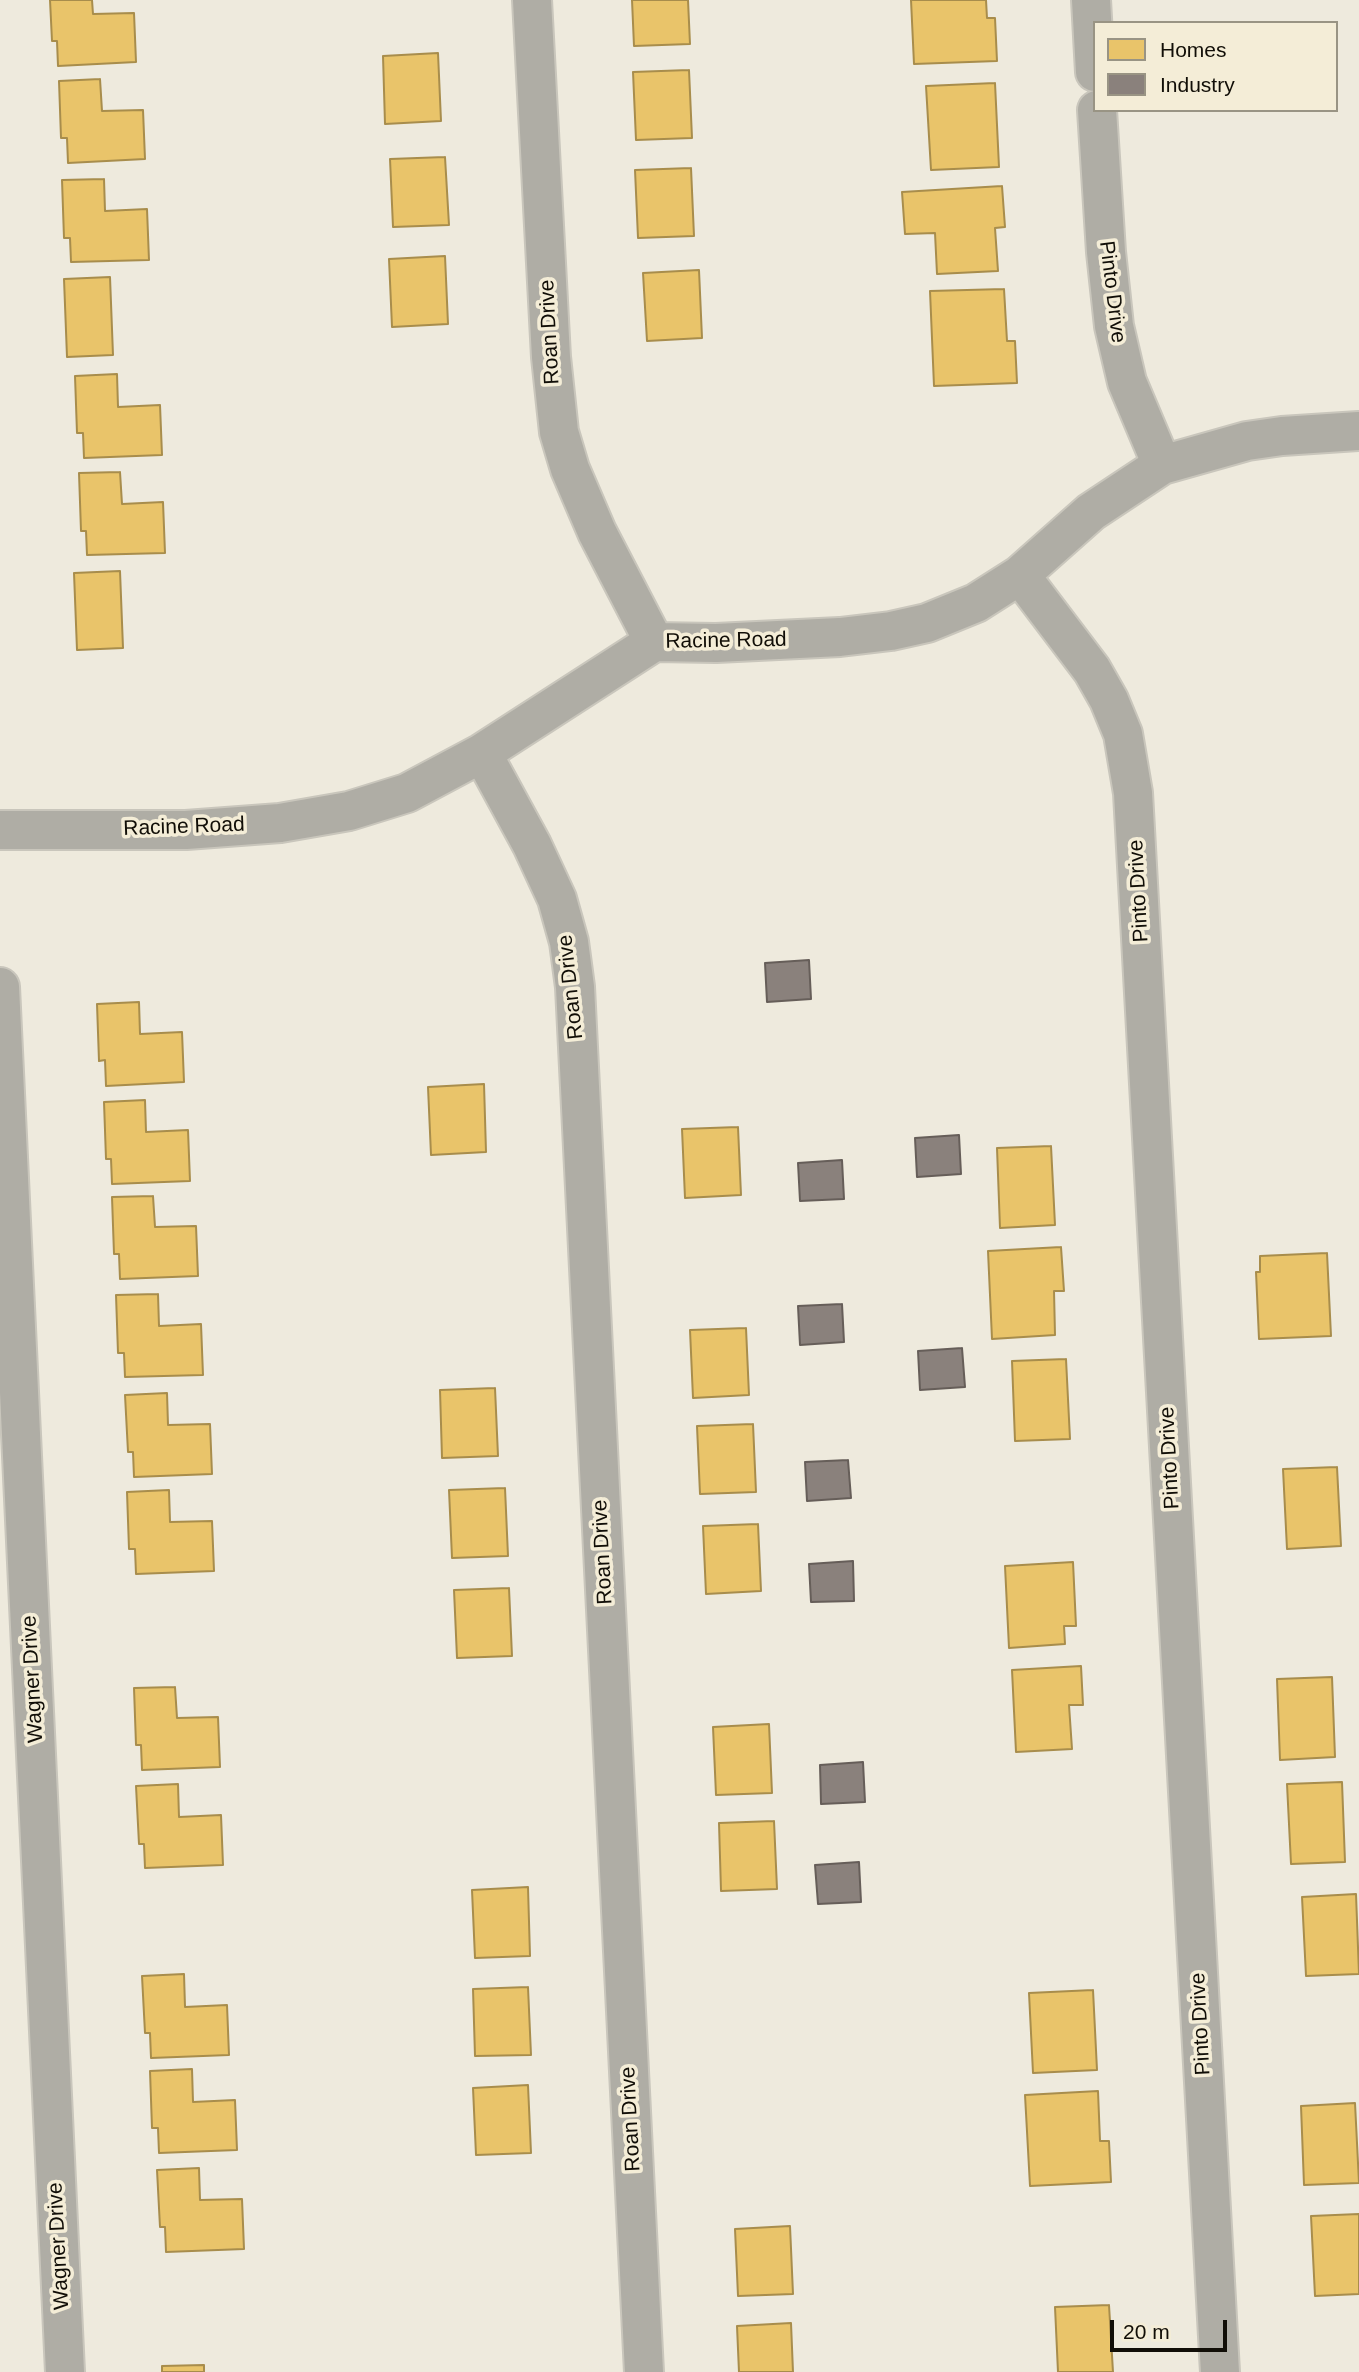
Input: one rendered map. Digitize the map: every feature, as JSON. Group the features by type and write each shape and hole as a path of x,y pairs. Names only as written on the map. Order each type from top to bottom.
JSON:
{"street":[{"name":"Roan Drive","path":"532,0 551,357 559,432 570,469 597,532 654,642"},
{"path":"1091,0 1093,36"},
{"name":"Pinto Drive","path":"1097,112 1106,252 1114,326 1127,382 1162,465"},
{"name":"Racine Road","path":"0,830 186,830 280,823 349,811 407,793 482,752 654,642 840,638 927,623 976,603 1020,575 1091,512 1162,465 1247,441 1359,431"},
{"name":"Pinto Drive","path":"1020,575 1092,670 1110,700 1123,734 1133,793 1220,2372"},
{"name":"Roan Drive","path":"482,752 532,845 557,899 569,942 575,987 644,2372"},
{"name":"Wagner Drive","path":"0,987 65,2372"}],"building: Homes":[{"path":"50,0 92,0 93,14 134,13 136,62 58,66 57,41 52,41"},
{"path":"632,0 688,0 690,44 634,46"},
{"path":"911,0 986,0 987,18 995,18 997,61 914,64"},
{"path":"438,53 441,121 385,124 383,56"},
{"path":"689,70 692,138 636,140 633,72"},
{"path":"100,79 102,111 143,110 145,159 68,163 67,138 61,138 59,81"},
{"path":"995,83 999,167 931,170 926,86"},
{"path":"445,157 449,225 393,227 390,159"},
{"path":"691,168 694,236 638,238 635,170"},
{"path":"104,179 105,211 147,209 149,260 71,262 70,238 64,238 62,180"},
{"path":"1002,186 1005,227 995,228 998,271 937,274 935,233 905,234 902,192"},
{"path":"445,256 448,324 392,327 389,259"},
{"path":"699,270 702,338 647,341 643,273"},
{"path":"110,277 113,355 67,357 64,279"},
{"path":"1004,289 1007,341 1015,341 1017,383 934,386 930,291"},
{"path":"117,374 118,407 160,405 162,455 84,458 83,433 77,433 75,376"},
{"path":"120,472 122,504 163,502 165,553 87,555 86,531 81,531 79,473"},
{"path":"120,571 123,648 77,650 74,573"},
{"path":"139,1002 140,1034 182,1032 184,1082 106,1086 105,1060 99,1061 97,1004"},
{"path":"484,1084 486,1152 431,1155 428,1087"},
{"path":"145,1100 146,1132 188,1130 190,1181 112,1184 111,1159 106,1159 104,1102"},
{"path":"738,1127 741,1195 685,1198 682,1129"},
{"path":"1051,1146 1055,1225 1000,1228 997,1148"},
{"path":"153,1196 155,1227 196,1226 198,1276 120,1279 119,1254 114,1254 112,1197"},
{"path":"1061,1247 1064,1291 1054,1291 1055,1335 992,1339 988,1251"},
{"path":"1327,1253 1331,1336 1259,1339 1256,1272 1260,1272 1260,1256"},
{"path":"158,1294 159,1326 201,1324 203,1375 125,1377 124,1353 118,1353 116,1295"},
{"path":"746,1328 749,1395 693,1398 690,1330"},
{"path":"1066,1359 1070,1439 1015,1441 1012,1361"},
{"path":"495,1388 498,1456 442,1458 440,1390"},
{"path":"167,1393 168,1425 210,1424 212,1474 134,1477 133,1452 128,1452 125,1395"},
{"path":"753,1424 756,1492 700,1494 697,1426"},
{"path":"1337,1467 1341,1546 1287,1549 1283,1469"},
{"path":"505,1488 508,1556 452,1558 449,1490"},
{"path":"169,1490 170,1522 212,1521 214,1571 136,1574 135,1549 129,1549 127,1492"},
{"path":"758,1524 761,1591 706,1594 703,1526"},
{"path":"1073,1562 1076,1626 1064,1626 1065,1644 1009,1648 1005,1566"},
{"path":"509,1588 512,1656 457,1658 454,1590"},
{"path":"1081,1666 1083,1705 1069,1705 1072,1749 1016,1752 1012,1670"},
{"path":"1332,1677 1335,1757 1280,1760 1277,1679"},
{"path":"175,1687 177,1718 218,1717 220,1767 142,1770 141,1745 136,1745 134,1688"},
{"path":"769,1724 772,1793 716,1795 713,1727"},
{"path":"1342,1782 1345,1862 1291,1864 1287,1784"},
{"path":"178,1784 179,1817 221,1815 223,1865 145,1868 144,1844 139,1844 136,1786"},
{"path":"774,1821 777,1889 721,1891 719,1823"},
{"path":"528,1887 530,1956 475,1958 472,1890"},
{"path":"1356,1894 1359,1974 1306,1976 1302,1897"},
{"path":"184,1974 185,2007 227,2005 229,2055 151,2058 150,2033 145,2033 142,1976"},
{"path":"528,1987 531,2055 475,2056 473,1989"},
{"path":"1093,1990 1097,2070 1033,2073 1029,1993"},
{"path":"192,2069 193,2102 235,2100 237,2150 159,2153 158,2128 152,2128 150,2071"},
{"path":"528,2085 531,2153 476,2155 473,2088"},
{"path":"1098,2091 1100,2141 1109,2141 1111,2182 1030,2186 1025,2095"},
{"path":"1355,2103 1359,2183 1304,2185 1301,2106"},
{"path":"199,2168 200,2200 242,2199 244,2249 166,2252 165,2227 160,2227 157,2170"},
{"path":"1359,2214 1359,2294 1315,2296 1311,2216"},
{"path":"790,2226 793,2294 738,2296 735,2229"},
{"path":"1109,2305 1113,2372 1058,2372 1055,2307"},
{"path":"791,2323 793,2372 739,2372 737,2326"},
{"path":"204,2365 204,2372 162,2372 162,2366"}],"building: Industry":[{"path":"809,960 811,999 767,1002 765,963"},
{"path":"959,1135 961,1174 917,1177 915,1138"},
{"path":"842,1160 844,1199 800,1201 798,1163"},
{"path":"842,1304 844,1342 800,1345 798,1306"},
{"path":"962,1348 965,1387 920,1390 918,1351"},
{"path":"848,1460 851,1498 807,1501 805,1462"},
{"path":"853,1561 854,1601 811,1602 809,1564"},
{"path":"863,1762 865,1802 821,1804 820,1765"},
{"path":"859,1862 861,1902 818,1904 815,1865"}]}
